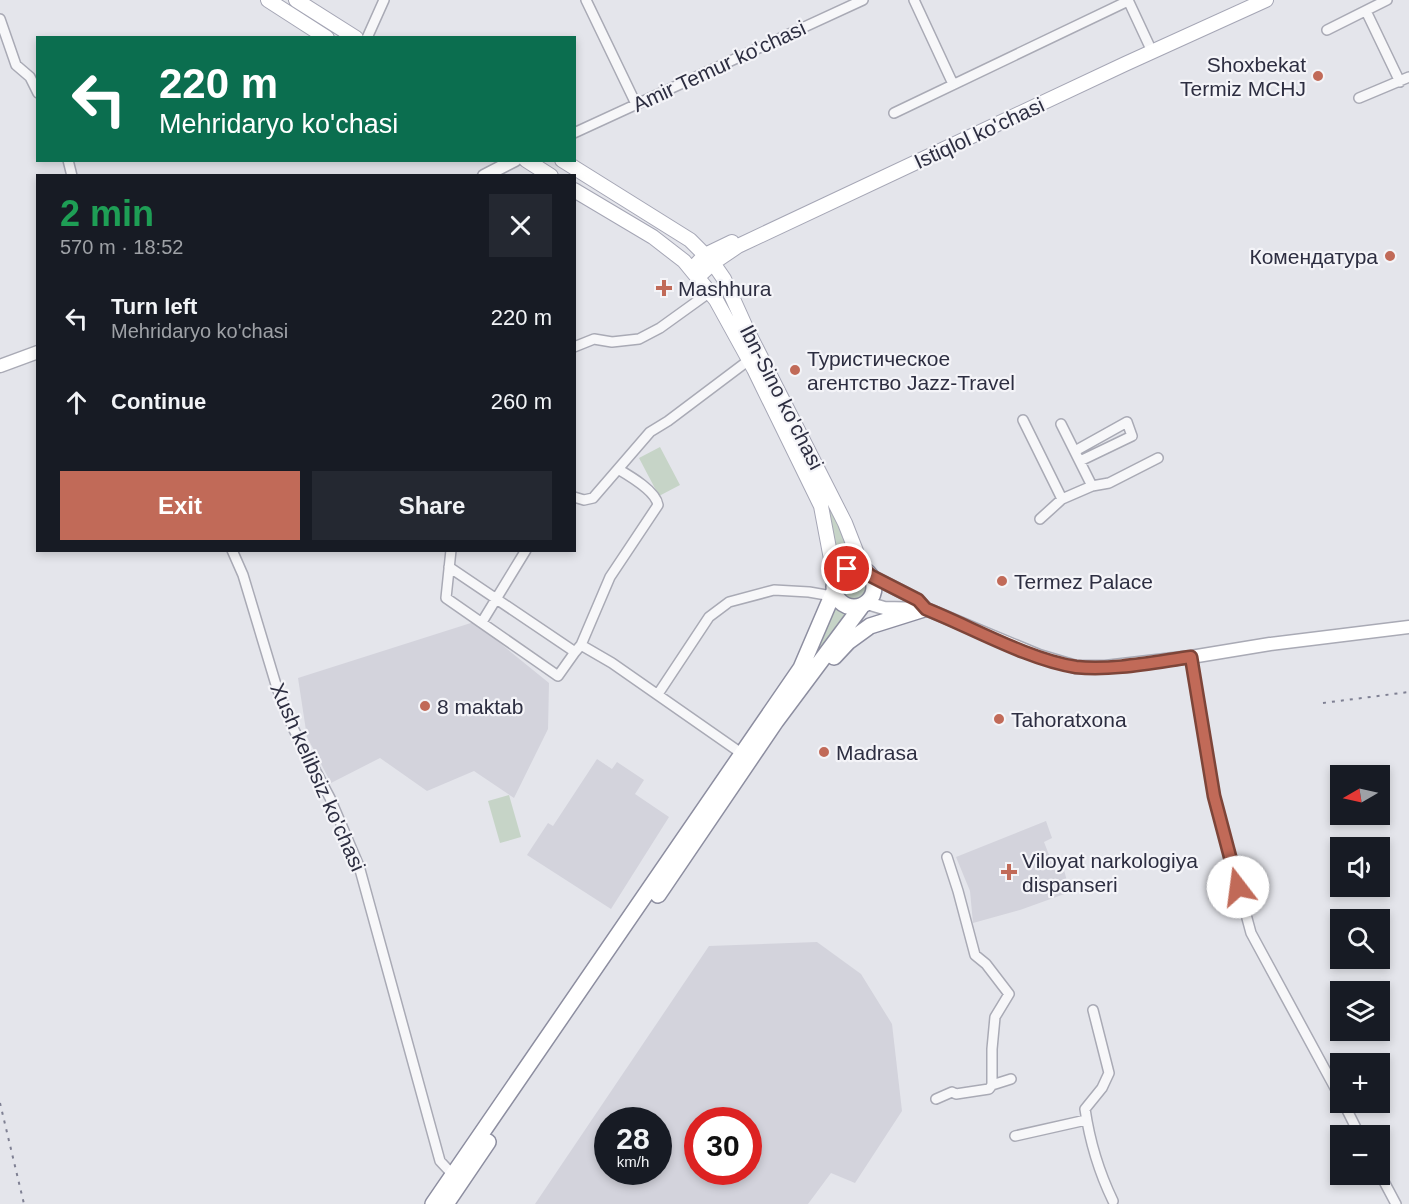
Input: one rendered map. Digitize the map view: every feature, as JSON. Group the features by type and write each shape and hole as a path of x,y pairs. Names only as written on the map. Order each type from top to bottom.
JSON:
{"highway":[{"path":"433,1204 801,668 840,573 855,567 867,572 874,583 872,598 864,605 771,729 549,1050 446,1204"},
{"path":"834,589 837,599 844,605 852,608 864,605"},
{"path":"809,679 822,670 848,642 870,626 925,609"}],"main road":[{"path":"268,0 324,36"},
{"path":"296,0 353,36"},
{"name":"Istiqlol ko'chasi","path":"695,273 709,259 1244,0"},
{"name":"Istiqlol ko'chasi","path":"709,259 1266,0"},
{"path":"488,174 511,162"},
{"path":"529,162 548,174"},
{"name":"Ibn-Sino ko'chasi","path":"565,162 690,240 709,259 724,279 867,572"},
{"name":"Ibn-Sino ko'chasi","path":"576,191 653,237 684,261 710,292 749,360 821,506 834,589"},
{"path":"0,366 36,353"},
{"path":"867,572 918,600 925,609"},
{"path":"864,605 925,609 1011,646 1076,667 1105,667 1191,657 1272,644 1409,627"}],"street":[{"path":"368,36 384,5 384,0"},
{"path":"586,0 636,104"},
{"name":"Amir Temur ko'chasi","path":"576,132 863,0"},
{"path":"914,0 953,84"},
{"path":"1327,30 1387,0"},
{"path":"894,113 1128,1 1149,45"},
{"path":"1359,98 1405,79 1366,10"},
{"path":"0,19 16,65 30,77 36,89"},
{"path":"576,346 594,339 612,342 639,339 660,328 710,292"},
{"path":"576,498 584,500 593,498 650,432 749,360"},
{"path":"1023,420 1062,499"},
{"path":"1075,451 1127,422 1132,436 1080,461"},
{"path":"1061,424 1092,486"},
{"path":"1040,519 1062,499 1092,486 1109,483 1158,458"},
{"path":"451,552 446,598 558,676 578,648 610,578 658,505 640,483 618,469"},
{"name":"Xush kelibsiz ko'chasi","path":"233,552 243,575 277,688 293,728 330,798 359,866 440,1161 453,1175"},
{"path":"482,622 525,552"},
{"path":"449,567 578,648 612,663 741,753"},
{"path":"658,694 709,617 729,602 781,589 834,589"},
{"path":"1191,657 1214,796 1251,933 1330,1079"},
{"path":"947,857 975,955 986,964 1009,994 995,1017 992,1085"},
{"path":"1093,1010 1109,1073 1102,1088 1084,1109 1098,1169 1113,1201"},
{"path":"936,1099 952,1092 956,1094 989,1089 992,1085 1011,1080"},
{"path":"1015,1136 1086,1120"},
{"path":"1386,1185 1396,1204"}],"shaded area":[{"name":"8 maktab","path":"474,622 549,683 548,729 514,798 474,771 427,791 380,758 331,783 307,737 298,678"},
{"path":"597,759 612,769 617,762 644,780 635,794 669,817 611,909 527,855 548,823 553,826"},
{"name":"Viloyat narkologiya dispanseri","path":"1046,821 1052,838 1044,842 1056,873 1064,870 1070,892 1020,910 973,923 970,891 956,857"},
{"path":"817,942 861,974 892,1024 902,1111 855,1183 831,1173 808,1204 535,1204 594,1117 594,1185 672,1185 672,1107 600,1107 709,946"}],"green space":[{"path":"660,447 680,485 659,496 639,458"},
{"path":"828,501 853,558 838,562"},
{"path":"855,574 864,578 868,587 864,596 855,600 846,596 842,587 846,578"},
{"path":"834,606 850,614 814,658"},
{"path":"509,795 521,837 500,843 488,801"}],"railway":[{"path":"1323,703 1409,692"},
{"path":"0,1103 24,1204"}],"place":[{"name":"Shoxbekat Termiz MCHJ","path":"1318,76"},
{"name":"Комендатура","path":"1390,256"},
{"name":"Mashhura","path":"664,288"},
{"name":"Туристическое агентство Jazz-Travel","path":"795,370"},
{"name":"Termez Palace","path":"1002,581"},
{"name":"8 maktab","path":"425,706"},
{"name":"Tahoratxona","path":"999,719"},
{"name":"Madrasa","path":"824,752"},
{"name":"Viloyat narkologiya dispanseri","path":"1009,872"}],"route":[{"path":"847,569 855,567 863,569 871,576 918,600 926,609 1011,646 1076,667 1105,667 1191,657 1214,796 1238,887"}]}
